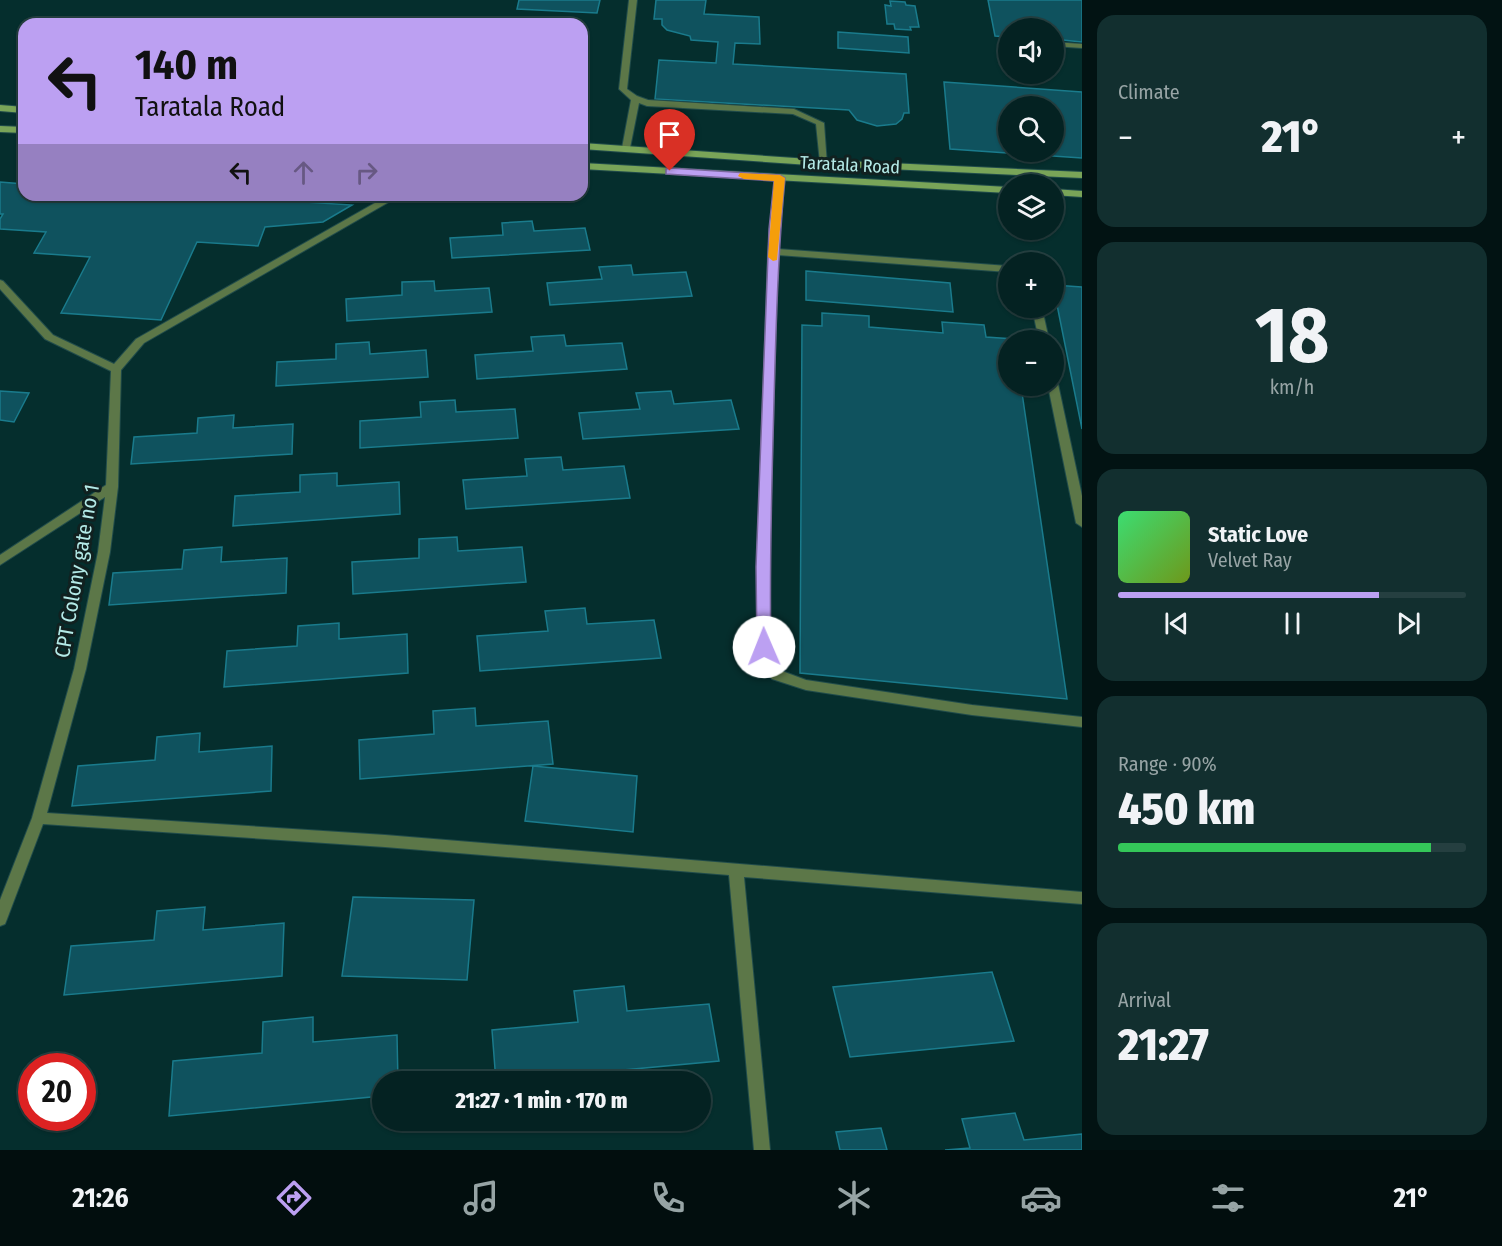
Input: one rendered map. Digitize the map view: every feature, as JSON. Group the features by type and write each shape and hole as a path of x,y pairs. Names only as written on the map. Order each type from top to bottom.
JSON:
{"main road":[{"path":"0,108 18,110"},
{"path":"0,129 18,130"},
{"path":"588,146 824,163 1082,175"},
{"name":"Taratala Road","path":"588,166 998,189"},
{"path":"1064,193 1082,194"}],"street":[{"path":"633,0 623,89 635,100 647,103 778,111 806,115 820,123 824,163"},
{"path":"1064,45 1082,46"},
{"path":"626,148 635,100"},
{"path":"780,178 773,252 763,567 764,647 767,662 777,675 807,685 972,710 1082,722"},
{"path":"0,283 50,337 116,369 140,341 385,201"},
{"path":"773,252 998,268"},
{"name":"CPT Colony gate no 1","path":"0,920 39,818 80,669 104,552 112,487 116,369"},
{"path":"1056,396 1082,523"},
{"path":"0,561 112,487"},
{"path":"39,818 386,841 1082,898"},
{"path":"736,868 762,1150"}],"building":[{"path":"519,0 600,0 597,13 517,9"},
{"path":"656,0 706,0 704,14 759,17 760,44 735,43 733,64 906,74 909,113 904,113 902,119 896,124 877,126 857,120 849,110 655,99 659,60 716,63 718,42 691,40 690,36 667,30 662,25 662,19 654,19"},
{"path":"988,0 1082,0 1082,42 1064,40 1064,18 998,18 998,36 995,36"},
{"path":"890,1 905,2 906,5 915,6 919,27 910,27 911,30 895,29 894,24 887,24 885,5 891,6"},
{"path":"838,32 908,37 909,53 838,48"},
{"path":"944,82 1082,92 1082,158 1064,157 1064,96 998,96 998,152 950,149"},
{"path":"0,182 18,184 18,201 290,201 352,205 323,222 265,227 258,246 197,242 161,320 61,313 90,257 34,253 46,232 0,229 0,219 3,214 0,214"},
{"path":"532,221 534,231 585,228 590,250 452,258 450,238 503,235 502,223"},
{"path":"631,265 633,275 686,272 692,296 550,305 547,283 602,279 599,267"},
{"path":"806,271 950,283 953,312 806,300"},
{"path":"434,281 435,291 489,288 492,312 347,321 346,299 402,295 402,282"},
{"path":"1064,286 1082,287 1082,429 1064,330 1062,330 1060,318 1064,318"},
{"path":"822,313 869,316 869,327 943,333 942,322 984,325 986,337 998,338 998,396 1022,396 1067,699 800,673 802,325 822,326"},
{"path":"564,335 566,346 622,343 627,369 477,379 475,355 533,351 531,337"},
{"path":"369,342 370,354 426,350 428,377 276,386 277,362 336,359 336,344"},
{"path":"0,391 29,393 14,422 0,420"},
{"path":"671,391 674,404 731,400 739,429 583,439 579,413 640,409 636,393"},
{"path":"455,400 456,412 515,409 518,438 360,448 360,421 421,417 420,402"},
{"path":"234,415 233,428 293,424 292,454 131,464 134,437 197,433 198,418"},
{"path":"561,457 563,470 624,466 630,498 466,509 463,480 527,476 525,459"},
{"path":"337,473 337,486 399,482 400,514 233,526 235,496 300,492 300,475"},
{"path":"457,537 458,551 522,547 526,582 353,594 352,562 419,558 419,539"},
{"path":"222,547 221,562 287,558 286,593 109,605 113,573 182,569 184,550"},
{"path":"585,608 587,624 654,620 661,658 480,671 477,636 548,631 545,611"},
{"path":"339,623 339,639 407,634 408,673 224,687 227,651 297,646 298,626"},
{"path":"475,708 476,726 548,721 553,764 360,779 359,740 434,734 433,711"},
{"path":"200,733 199,752 272,746 271,791 72,806 78,766 155,760 157,737"},
{"path":"533,766 637,776 633,832 525,821"},
{"path":"353,897 474,900 467,980 342,976"},
{"path":"205,907 203,930 284,923 282,976 64,995 71,946 154,940 157,911"},
{"path":"992,972 1014,1041 850,1057 833,987"},
{"path":"624,986 627,1011 709,1004 719,1061 613,1071 495,1071 492,1030 578,1022 574,991"},
{"path":"313,1017 313,1042 397,1035 398,1071 372,1071 372,1097 169,1116 173,1061 262,1053 263,1022"},
{"path":"1015,1113 1024,1140 1082,1134 1082,1150 945,1150 970,1148 962,1119"},
{"path":"881,1128 887,1150 840,1150 836,1132"}],"slow traffic":[{"path":"744,176 780,178 773,257"}],"route":[{"path":"670,171 780,178 770,334 763,567 764,647"}]}
